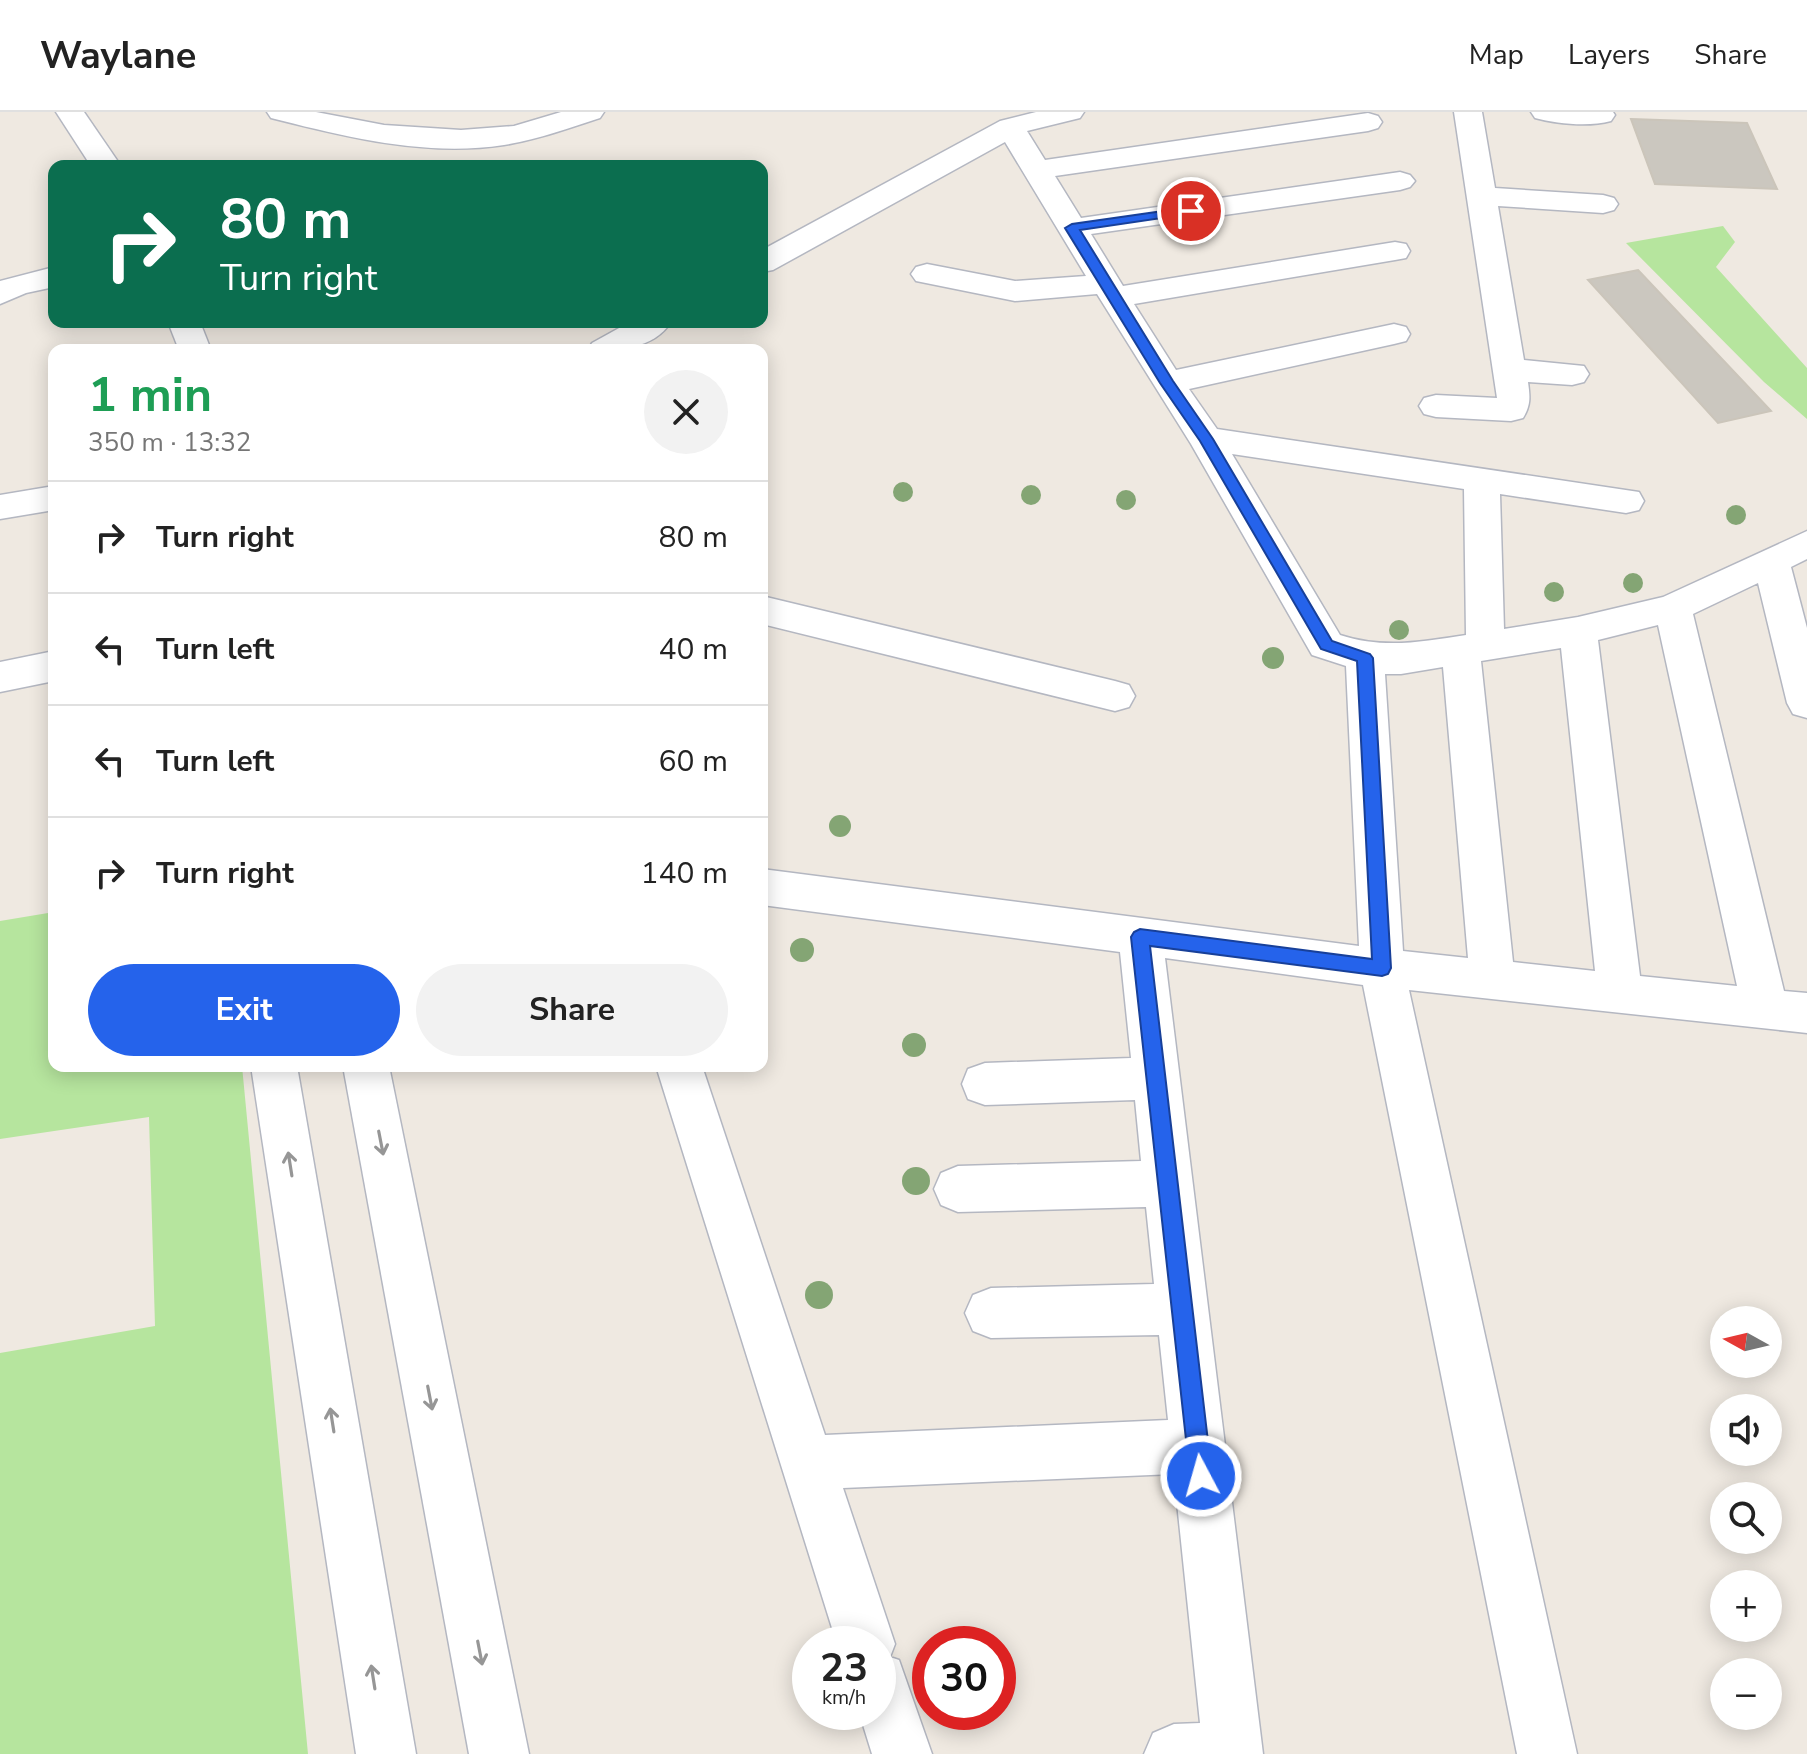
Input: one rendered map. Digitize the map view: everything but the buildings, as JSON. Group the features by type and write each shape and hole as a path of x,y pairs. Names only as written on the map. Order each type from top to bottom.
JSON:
{"street":[{"path":"70,112 102,160"},
{"path":"296,114 382,136 489,138 590,112"},
{"path":"768,260 1010,127 1070,112"},
{"path":"1436,406 1511,410 1514,401 1468,112"},
{"path":"1545,112 1601,115"},
{"path":"1037,170 1368,122"},
{"path":"1010,127 1167,383 1206,439 1326,645 1365,658 1401,660 1578,631 1673,608 1807,544"},
{"path":"476,160 489,138"},
{"path":"1072,228 1400,181"},
{"path":"1479,196 1603,204"},
{"path":"927,274 1015,291 1111,291 1395,251"},
{"path":"0,294 16,285 48,278"},
{"path":"615,344 644,328"},
{"path":"1167,383 1394,334"},
{"path":"1509,370 1572,374"},
{"path":"1206,439 1626,501"},
{"path":"1482,479 1473,648 1492,980"},
{"path":"0,507 48,499"},
{"path":"1771,562 1807,703"},
{"path":"768,888 1382,968 1786,1011 1673,608"},
{"path":"768,611 1115,696"},
{"path":"1578,631 1620,994"},
{"path":"1365,658 1382,968 1547,1754"},
{"path":"0,677 48,667"},
{"path":"1140,937 1232,1753 1174,1754"},
{"path":"275,1072 386,1754"},
{"path":"367,1072 499,1754"},
{"path":"681,1072 860,1626"},
{"path":"985,1084 1156,1078"},
{"path":"958,1189 1168,1183"},
{"path":"991,1313 1182,1309"},
{"path":"807,1463 1197,1446"},
{"path":"894,1730 902,1754"}],"green space":[{"path":"1723,226 1735,242 1716,267 1807,368 1807,419 1764,382 1626,243"},
{"path":"48,913 48,1072 243,1072 308,1754 0,1754 0,1353 155,1326 149,1117 0,1139 0,921"}],"route":[{"path":"1191,211 1072,228 1167,383 1206,439 1326,645 1365,658 1382,968 1140,937 1201,1476"}]}
